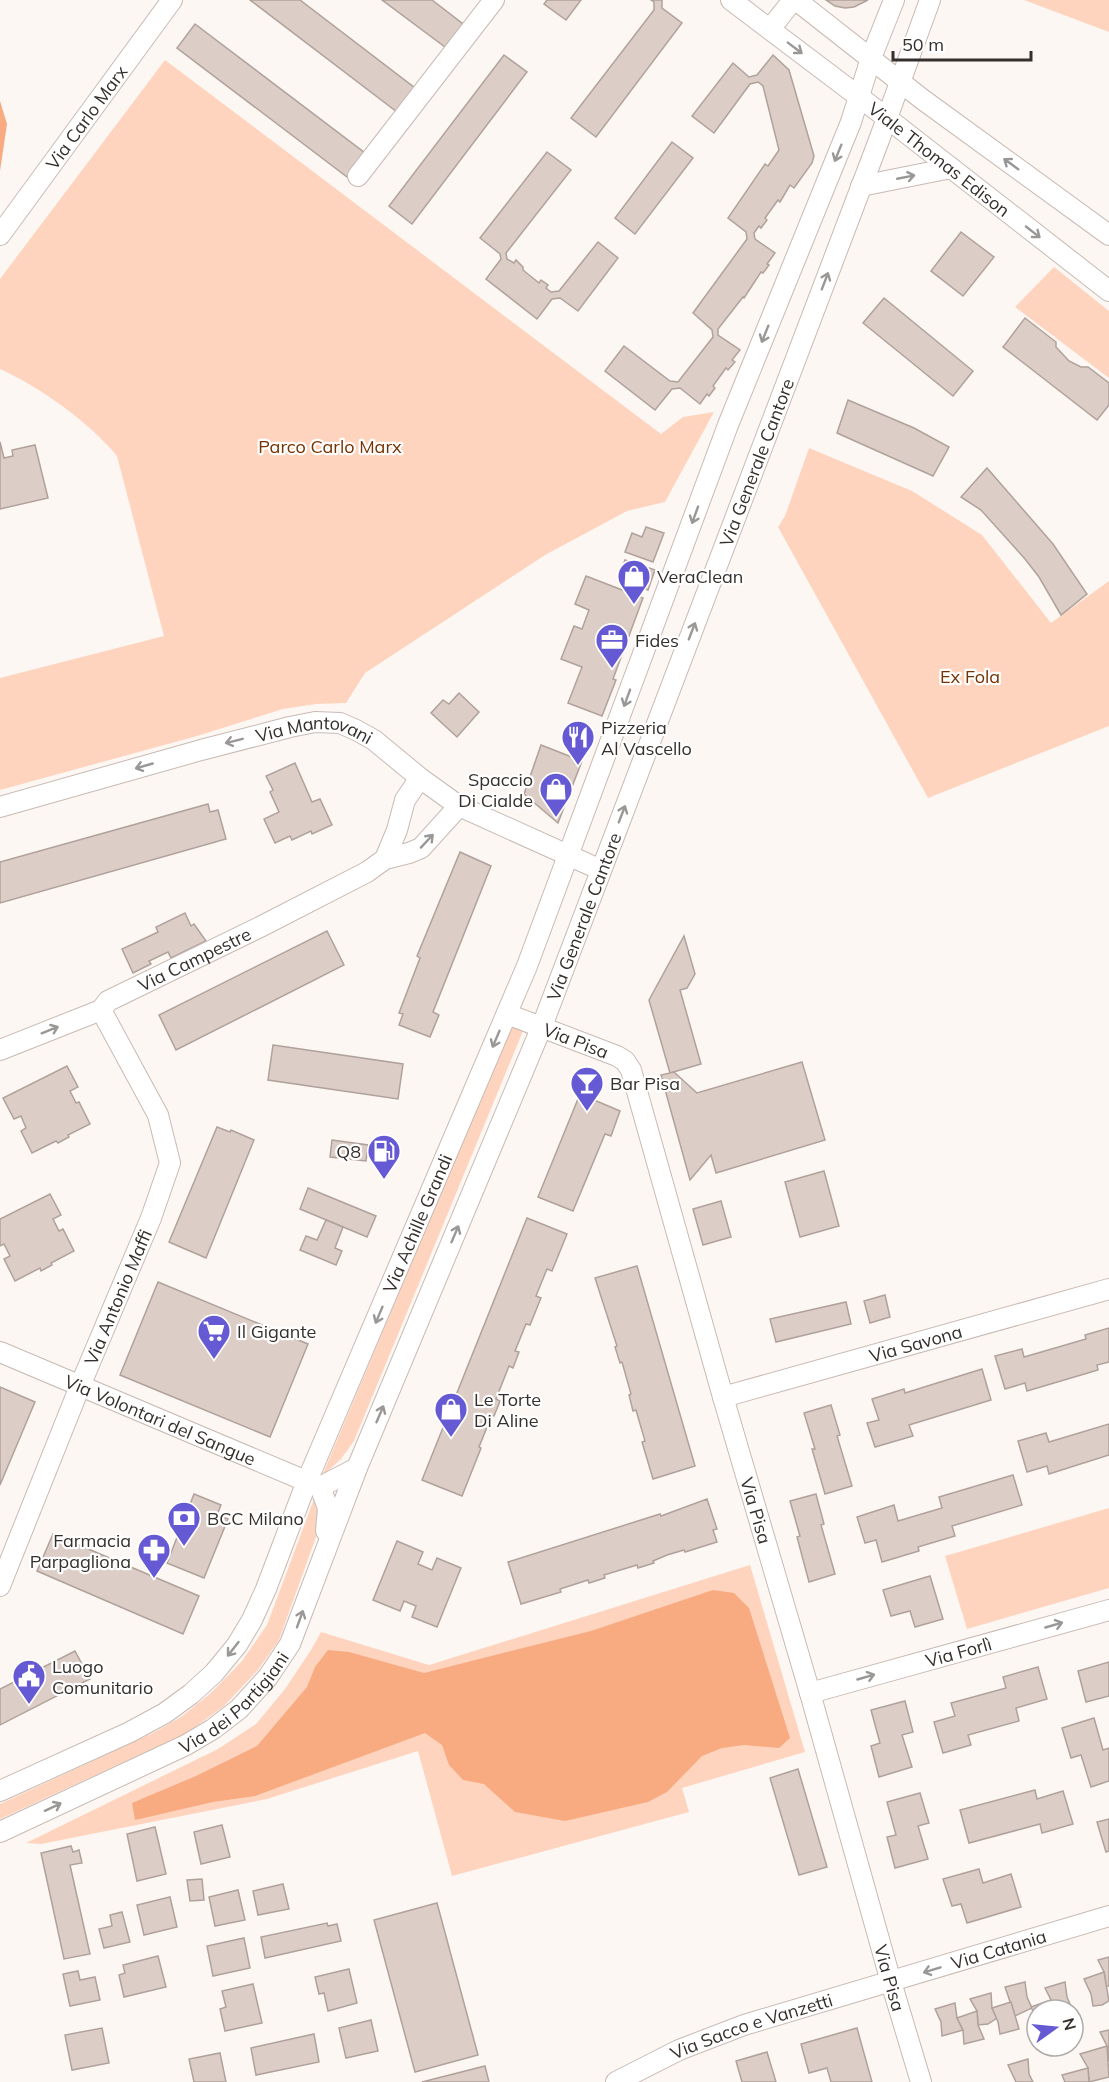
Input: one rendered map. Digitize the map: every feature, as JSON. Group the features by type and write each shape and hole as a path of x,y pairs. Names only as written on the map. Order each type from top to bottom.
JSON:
{"street":[{"name":"Via Carlo Marx","path":"0,235 172,0"},
{"path":"358,176 494,0"},
{"name":"Viale Thomas Edison","path":"731,0 1109,291"},
{"name":"Viale Thomas Edison","path":"770,29 794,0 900,82 1109,235"},
{"name":"Via Generale Cantore","path":"527,966 728,425 859,98 871,58 894,0"},
{"name":"Via Generale Cantore","path":"542,1026 930,0"},
{"path":"861,186 951,168"},
{"name":"Via Mantovani","path":"0,807 201,750 315,722 340,723 374,740 420,778 459,806 601,870"},
{"path":"385,859 397,830 405,800 420,778"},
{"name":"Via Campestre","path":"0,1050 100,1010 108,1001 262,926 367,872 385,859 421,848 459,806"},
{"name":"Via Achille Grandi","path":"314,1484 527,966"},
{"name":"Via Antonio Maffi","path":"0,1586 80,1386 151,1218 170,1163 158,1115 100,1010"},
{"name":"Via Pisa","path":"507,1014 617,1056 625,1061 631,1070 921,2082"},
{"name":"Via Achille Grandi","path":"357,1468 542,1026"},
{"name":"Via Savona","path":"723,1397 1109,1289"},
{"name":"Via Volontari del Sangue","path":"0,1352 314,1484"},
{"path":"325,1552 328,1508 314,1484 357,1468"},
{"name":"Via dei Partigiani","path":"0,1832 186,1745 213,1729 239,1709 268,1677 290,1644 357,1468"},
{"name":"Via dei Partigiani","path":"0,1791 130,1732 165,1713 214,1673 237,1645 252,1620 314,1484"},
{"name":"Via Forlì","path":"810,1693 1109,1610"},
{"name":"Via Catania","path":"891,1983 1109,1916"},
{"name":"Via Sacco e Vanzetti","path":"616,2082 712,2037 744,2025 891,1983"}],"green space":[{"path":"1024,0 1109,0 1109,32"},
{"name":"Parco Carlo Marx","path":"165,60 661,434 683,417 714,412 665,502 627,511 545,555 365,673 346,703 316,704 283,709 197,736 0,790 0,678 164,636 117,456 106,443 63,406 31,385 0,369 0,279"},
{"path":"1054,267 1109,311 1109,378 1015,307"},
{"name":"Ex Fola","path":"809,448 912,491 982,535 1051,623 1109,581 1109,726 928,798 778,527 785,516"},
{"path":"511,1027 523,1031 354,1441 341,1459 322,1476"},
{"path":"314,1499 317,1511 316,1537 279,1640 258,1670 224,1706 187,1733 0,1819 0,1804 153,1733 181,1717 211,1693 242,1661 267,1625"},
{"path":"1109,1508 1109,1588 967,1629 945,1556"},
{"path":"750,1565 805,1752 682,1788 689,1812 452,1876 418,1751 267,1799 41,1844 26,1843 218,1749 256,1724 285,1689 321,1632 429,1665"}],"shaded area":[{"path":"0,101 7,124 0,171"},
{"path":"713,1590 734,1593 749,1608 790,1738 779,1748 744,1745 722,1748 702,1756 667,1792 648,1802 565,1821 515,1812 484,1784 463,1780 449,1765 442,1745 425,1733 255,1796 213,1802 135,1820 132,1803 196,1776 257,1746 307,1687 315,1667 328,1650 349,1652 424,1673 591,1631"}],"building":[{"path":"250,0 300,0 415,88 397,112"},
{"path":"382,0 432,0 463,24 445,47"},
{"path":"547,0 581,0 566,20 544,4"},
{"path":"651,0 662,0 662,8 682,23 596,137 571,118 654,10 654,2"},
{"path":"826,0 868,0 854,7 845,8 835,6"},
{"path":"195,24 365,153 347,177 177,48"},
{"path":"504,55 527,72 412,224 389,206"},
{"path":"773,55 789,70 814,156 812,163 794,188 790,185 780,202 778,200 765,218 767,220 761,228 759,226 754,233 755,239 775,253 763,273 761,272 744,298 718,329 718,335 740,350 732,360 735,362 728,370 726,368 713,386 715,388 700,404 680,388 672,389 655,410 605,371 624,346 670,381 678,382 713,337 712,330 693,313 747,239 746,232 728,218 765,164 768,166 779,150 763,86 758,82 750,84 714,133 692,116 733,63 749,77 757,75"},
{"path":"672,142 693,158 635,234 615,218"},
{"path":"547,152 571,170 506,253 507,259 514,263 516,260 523,270 539,283 541,280 548,285 546,288 551,292 559,291 598,242 618,258 578,311 560,298 552,299 537,319 486,279 501,259 500,254 480,238"},
{"path":"961,232 994,257 963,296 931,271"},
{"path":"884,298 973,371 953,396 863,323"},
{"path":"1025,318 1056,342 1056,347 1069,361 1081,367 1088,367 1109,383 1109,405 1097,420 1003,347"},
{"path":"848,400 914,428 949,447 933,476 837,433"},
{"path":"0,442 4,458 13,456 12,450 35,445 48,498 0,509"},
{"path":"987,468 1053,544 1087,594 1061,615 1039,577 1025,559 981,510 961,497"},
{"path":"646,527 664,533 653,562 625,552 632,533 642,537"},
{"path":"625,560 655,570 648,590 618,579"},
{"path":"586,576 643,598 602,716 568,703 582,667 561,659 574,626 582,629 589,610 575,604"},
{"path":"459,693 479,712 457,737 431,713 443,700 449,704"},
{"path":"541,745 582,761 558,823 524,794"},
{"path":"295,763 312,802 320,799 332,825 312,834 311,831 292,840 290,836 275,843 264,819 279,812 270,792 273,790 266,776"},
{"path":"208,804 210,812 218,810 226,839 0,903 0,862"},
{"path":"460,852 491,866 433,1012 439,1015 430,1037 399,1025 403,1014 399,1013 420,958 417,956"},
{"path":"185,913 191,926 194,924 206,941 171,958 168,952 149,961 151,964 133,973 122,949 158,932 156,927"},
{"path":"327,931 344,965 176,1050 159,1015"},
{"path":"684,936 695,974 687,988 680,990 701,1064 670,1073 649,1000"},
{"path":"273,1045 403,1064 398,1099 268,1080"},
{"path":"802,1062 825,1140 716,1173 711,1155 690,1180 661,1075 674,1072 697,1093"},
{"path":"67,1066 78,1087 70,1091 76,1103 79,1102 90,1124 58,1143 56,1141 32,1153 21,1131 26,1128 21,1116 14,1119 3,1098"},
{"path":"580,1094 620,1111 611,1136 605,1134 573,1211 538,1197"},
{"path":"217,1127 230,1132 231,1130 254,1140 206,1258 169,1242"},
{"path":"332,1140 368,1145 366,1161 330,1157"},
{"path":"824,1171 839,1226 800,1237 785,1182"},
{"path":"308,1188 376,1216 367,1237 300,1209"},
{"path":"50,1194 61,1215 53,1219 59,1231 63,1229 74,1251 41,1271 40,1268 15,1281 4,1259 10,1256 4,1244 0,1246 0,1219"},
{"path":"721,1201 731,1237 703,1245 693,1209"},
{"path":"527,1218 567,1234 552,1271 547,1269 536,1296 541,1298 530,1325 526,1324 515,1351 519,1352 513,1368 509,1366 496,1399 500,1401 479,1447 481,1448 462,1496 422,1480"},
{"path":"326,1220 343,1227 335,1248 342,1251 336,1265 300,1250 306,1236 317,1240"},
{"path":"637,1266 695,1466 653,1479 642,1442 645,1441 636,1410 633,1411 622,1362 620,1363 615,1347 617,1346 595,1278"},
{"name":"Il Gigante","path":"158,1282 308,1344 270,1437 120,1375"},
{"path":"885,1295 890,1317 870,1323 864,1301"},
{"path":"846,1302 851,1324 776,1342 770,1319"},
{"path":"1109,1328 1109,1362 1097,1365 1098,1370 1027,1391 1025,1383 1005,1389 995,1356 1022,1349 1024,1357 1086,1339 1085,1335"},
{"path":"982,1369 991,1400 909,1425 913,1436 875,1447 867,1423 879,1420 872,1399 904,1389 905,1393"},
{"path":"0,1387 35,1402 0,1485"},
{"path":"831,1405 840,1435 837,1436 852,1486 825,1494 804,1413"},
{"path":"1109,1424 1109,1455 1049,1474 1047,1466 1027,1472 1018,1441 1046,1433 1049,1442"},
{"path":"1013,1475 1022,1505 952,1526 955,1536 918,1547 919,1551 882,1562 876,1540 865,1543 857,1517 894,1505 898,1521 942,1508 939,1497"},
{"path":"194,1494 221,1505 217,1515 228,1519 204,1578 167,1563"},
{"path":"816,1494 824,1524 821,1525 835,1574 809,1582 790,1501"},
{"path":"707,1499 717,1529 713,1530 717,1542 667,1555 653,1561 654,1563 638,1568 637,1565 604,1575 605,1578 589,1583 588,1580 560,1589 561,1592 521,1604 508,1562 660,1514 661,1516"},
{"path":"53,1534 199,1596 183,1634 37,1571"},
{"path":"397,1541 423,1552 418,1564 432,1570 437,1558 461,1568 437,1627 412,1617 416,1606 404,1601 400,1611 373,1600"},
{"path":"930,1576 943,1619 915,1627 910,1611 891,1616 883,1590"},
{"path":"75,1651 90,1679 0,1725 0,1689"},
{"path":"1109,1662 1109,1696 1086,1702 1078,1671"},
{"path":"1038,1667 1047,1699 1016,1708 1019,1721 968,1735 971,1745 943,1753 934,1722 955,1716 951,1703 1006,1688 1003,1677"},
{"path":"905,1701 913,1732 902,1735 912,1767 879,1777 871,1746 880,1743 871,1710"},
{"path":"1094,1718 1103,1750 1109,1748 1109,1781 1091,1787 1081,1755 1071,1758 1062,1728"},
{"path":"798,1769 827,1867 799,1875 770,1778"},
{"path":"1035,1790 1037,1799 1063,1791 1073,1824 1042,1833 1040,1824 969,1843 960,1810"},
{"path":"920,1793 929,1823 918,1826 928,1859 895,1868 887,1837 896,1835 887,1802"},
{"path":"1109,1819 1109,1851 1106,1852 1097,1822"},
{"path":"222,1825 230,1857 201,1864 194,1832"},
{"path":"155,1827 166,1874 137,1881 127,1834"},
{"path":"71,1846 73,1852 79,1850 82,1863 70,1865 90,1954 64,1959 41,1853"},
{"path":"979,1869 983,1883 1011,1874 1021,1907 967,1923 961,1904 952,1906 943,1879"},
{"path":"202,1879 204,1900 190,1901 187,1880"},
{"path":"283,1884 289,1909 258,1915 253,1891"},
{"path":"238,1890 245,1920 215,1926 209,1897"},
{"path":"170,1897 177,1927 144,1935 137,1905"},
{"path":"437,1903 478,2055 415,2072 374,1920"},
{"path":"122,1912 130,1942 104,1948 99,1929 112,1926 110,1915"},
{"path":"327,1923 328,1926 337,1924 341,1941 265,1958 261,1937"},
{"path":"244,1938 250,1968 213,1976 207,1946"},
{"path":"158,1956 166,1987 124,1997 119,1975 125,1973 123,1965"},
{"path":"1109,1957 1109,1986 1106,1986 1104,1972 1098,1960"},
{"path":"349,1969 357,2003 328,2011 324,1993 319,1994 315,1977"},
{"path":"78,1971 80,1980 95,1977 100,2000 70,2006 63,1974"},
{"path":"1104,1972 1109,2001 1093,2006 1091,1994 1084,1979"},
{"path":"1025,1982 1027,1998 1025,1998 1025,2011 1015,2016 1005,1987"},
{"path":"1065,1982 1067,1998 1050,1998 1045,1988"},
{"path":"253,1984 262,2023 225,2031 220,2009 226,2007 222,1991"},
{"path":"991,1993 992,2008 997,2018 988,2024 978,2025 977,2011 970,1999"},
{"path":"1011,2002 1019,2029 1000,2034 992,2008"},
{"path":"955,2003 957,2018 963,2030 942,2036 941,2022 935,2009"},
{"path":"977,2011 978,2025 984,2039 964,2044 963,2030 957,2018"},
{"path":"371,2020 378,2051 346,2058 339,2028"},
{"path":"102,2028 109,2063 72,2070 65,2035"},
{"path":"857,2028 872,2082 831,2082 827,2068 809,2073 801,2044"},
{"path":"1109,2030 1108,2061 1107,2046 1100,2032"},
{"path":"314,2034 319,2062 256,2075 251,2048"},
{"path":"1107,2046 1109,2077 1089,2082 1088,2068 1082,2058 1085,2058 1085,2053"},
{"path":"767,2052 776,2082 742,2082 736,2061"},
{"path":"220,2053 226,2082 194,2082 189,2059"},
{"path":"1028,2059 1029,2074 1033,2082 1016,2082 1008,2065"},
{"path":"485,2066 489,2082 422,2082"},
{"path":"1088,2068 1089,2082 1065,2082 1062,2075"}],"place":[{"name":"VeraClean","path":"634,605"},
{"name":"Fides","path":"612,669"},
{"name":"Pizzeria Al Vascello","path":"578,766"},
{"name":"Spaccio Di Cialde","path":"556,818"},
{"name":"Bar Pisa","path":"587,1112"},
{"name":"Q8","path":"384,1180"},
{"name":"Il Gigante","path":"214,1360"},
{"name":"Le Torte Di Aline","path":"451,1438"},
{"name":"BCC Milano","path":"184,1547"},
{"name":"Farmacia Parpagliona","path":"154,1579"},
{"name":"Luogo Comunitario","path":"29,1705"}]}
